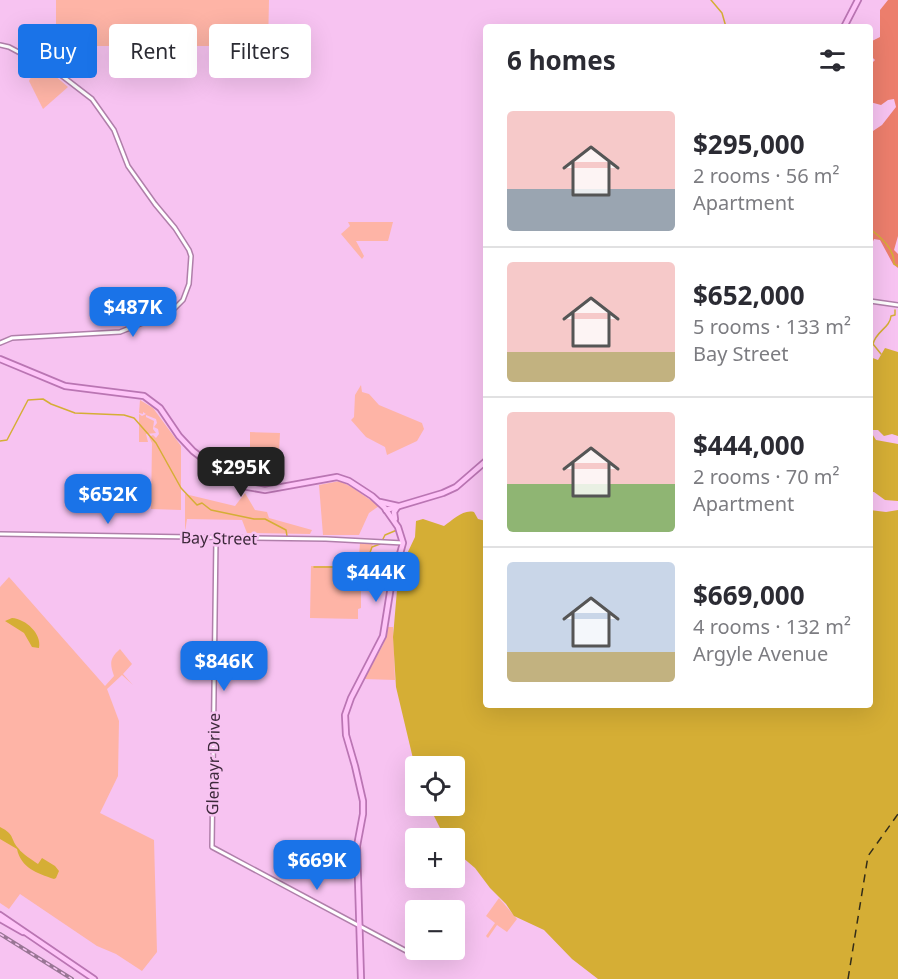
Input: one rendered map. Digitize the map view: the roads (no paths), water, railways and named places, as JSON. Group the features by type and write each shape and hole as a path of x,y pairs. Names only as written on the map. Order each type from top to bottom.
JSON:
{"main road":[{"path":"846,24 858,0"},
{"path":"0,359 65,386 133,393 150,399 160,408 178,436 228,478 242,486 265,490 337,477 349,481 378,501 395,522 402,535 403,543 390,588 381,641 351,698 345,715 346,735 356,766 363,801 357,846 361,979"},
{"path":"386,510 456,487 483,463"},
{"path":"378,501 398,506"},
{"path":"395,522 394,513 398,506"},
{"path":"0,917 94,979"}],"street":[{"path":"0,45 24,55 46,60 57,72 92,99 114,130 128,166 189,249 191,256 189,284 183,300 175,308 160,316 120,332 12,338 0,343"},
{"path":"873,301 898,305"},
{"name":"Bay Street","path":"0,534 326,539 403,543"},
{"name":"Glenayr Drive","path":"216,538 212,847 359,926"},
{"path":"359,926 405,950"}],"waterway":[{"path":"711,0 722,13 725,24"},
{"path":"873,231 886,244 892,254 894,264 898,266"},
{"path":"881,354 873,344 888,324 891,316 895,315 895,310"},
{"path":"0,441 7,440 28,400 43,399 75,413 124,415 134,418 156,443 181,488 197,505 202,503 211,510 254,519 265,519 286,530 287,536"},
{"path":"383,539 385,535 397,530"},
{"path":"314,567 339,567 344,557 358,558 364,555 368,558 372,547 380,544"}],"railway":[{"path":"0,934 72,979"}]}
